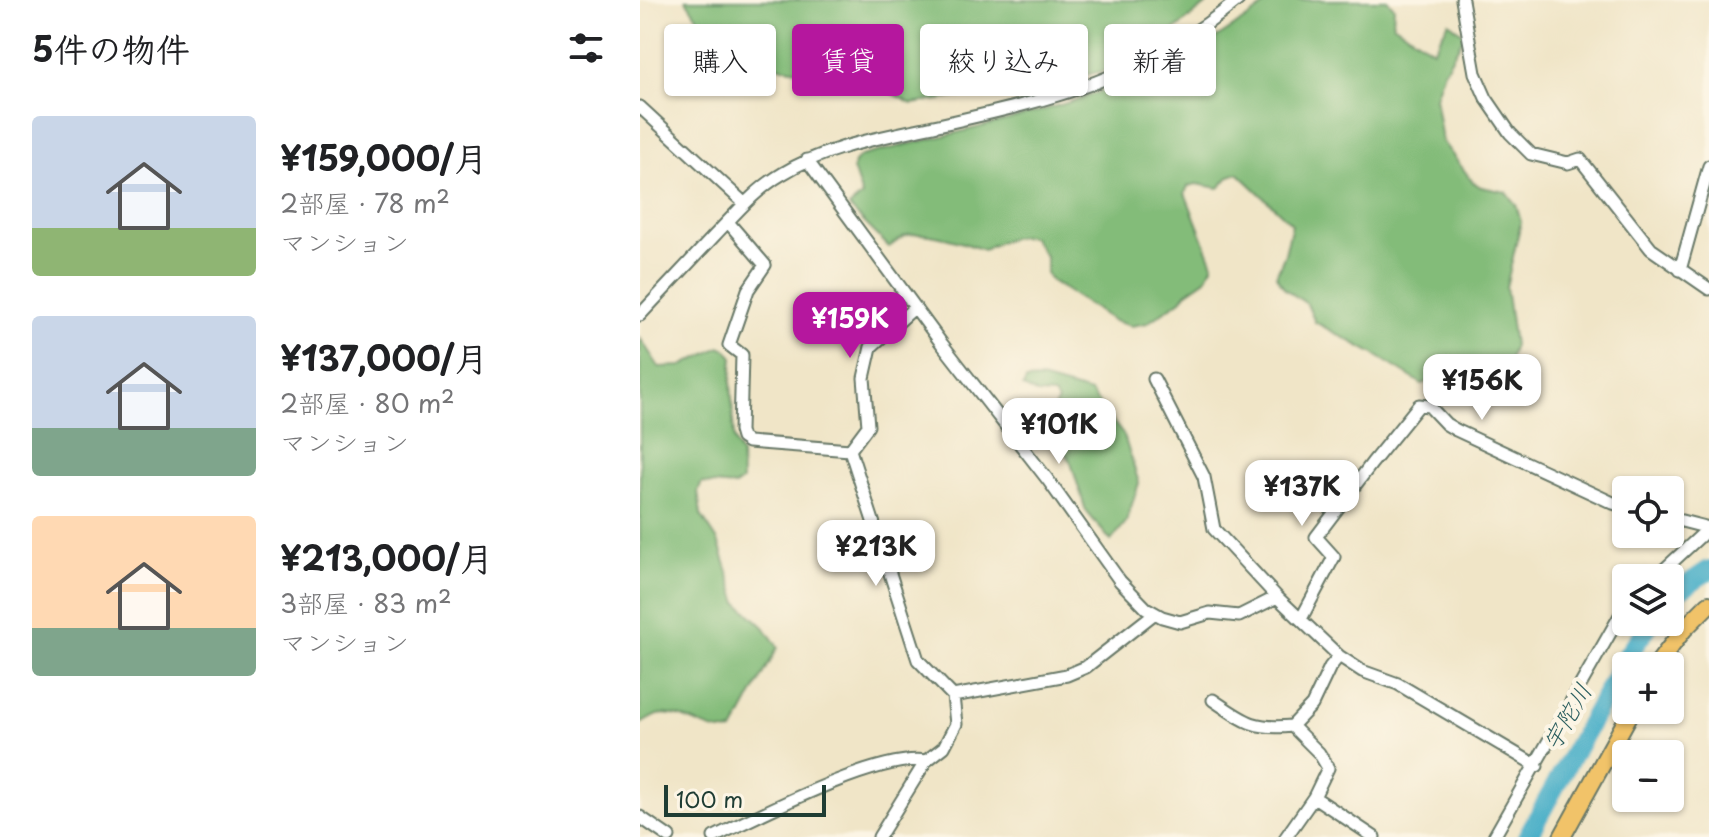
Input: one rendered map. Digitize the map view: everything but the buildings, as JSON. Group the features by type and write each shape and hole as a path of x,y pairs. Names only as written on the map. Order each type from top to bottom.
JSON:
{"highway":[{"path":"1667,652 1709,604"},
{"path":"1562,837 1624,724"}],"street":[{"path":"640,315 744,203 780,175 807,160 855,144 1045,100 1092,85 1150,60 1190,36 1238,0"},
{"path":"1462,0 1475,73 1486,98 1510,133 1531,154 1568,163 1580,159 1651,249 1709,289"},
{"path":"640,107 744,203"},
{"path":"807,160 1128,591 1155,613 1180,622 1210,613 1239,616 1277,597"},
{"path":"1680,270 1709,166"},
{"path":"728,222 765,265 748,290 729,345 742,355 742,438 748,442 850,450"},
{"path":"850,450 868,426 864,378 871,347 915,307"},
{"path":"1154,379 1204,477 1214,529 1277,597 1339,656 1362,671 1398,684 1537,766"},
{"path":"1301,619 1334,557 1316,537 1419,405 1429,406 1456,430 1612,503"},
{"path":"850,450 918,660 953,696 956,724 944,747 926,761 879,837"},
{"path":"1671,564 1708,533 1684,524"},
{"path":"953,696 1077,671 1155,613"},
{"path":"1494,837 1612,630"},
{"path":"1292,726 1312,705 1330,667 1339,656"},
{"path":"1213,700 1250,725 1292,726 1319,753 1328,768 1314,797 1286,837"},
{"path":"714,837 848,776 914,759 926,761"},
{"path":"1314,797 1374,837"},
{"path":"640,817 669,837"}],"green space":[{"path":"686,0 1212,0 1182,24 1104,24 1104,71 1088,74 1088,24 920,24 920,96 964,96 912,104 897,96 904,96 904,24 792,24 792,69 776,66 776,24 702,24"},
{"path":"1269,0 1387,0 1394,7 1393,24 1433,50 1449,22 1465,35 1444,71 1435,97 1442,141 1473,182 1481,187 1506,192 1516,205 1521,222 1506,287 1514,345 1501,386 1492,394 1476,399 1462,391 1454,376 1446,375 1422,384 1315,322 1307,304 1285,289 1276,276 1292,224 1238,173 1230,176 1219,188 1196,184 1188,186 1185,193 1213,264 1206,279 1147,323 1131,326 1114,321 1050,280 1046,273 1046,257 1032,237 1013,238 984,250 944,238 913,234 889,247 849,207 862,196 853,169 854,162 861,156 1054,107 1104,91 1104,96 1216,96 1216,37 1262,8"},
{"path":"640,338 659,367 682,366 720,347 733,357 734,440 741,455 742,481 735,486 702,483 698,491 701,515 718,541 738,603 764,627 778,647 733,731 714,730 667,714 657,715 640,724"},
{"path":"1041,379 1091,393 1124,436 1139,483 1126,522 1111,541 1086,511 1071,463 1047,420 1046,412 1053,409 1058,401 1054,395 1038,394 1023,387 1026,380"}],"waterway":[{"name":"宇陀川","path":"1684,587 1709,570"},
{"name":"宇陀川","path":"1527,837 1641,636"}]}
